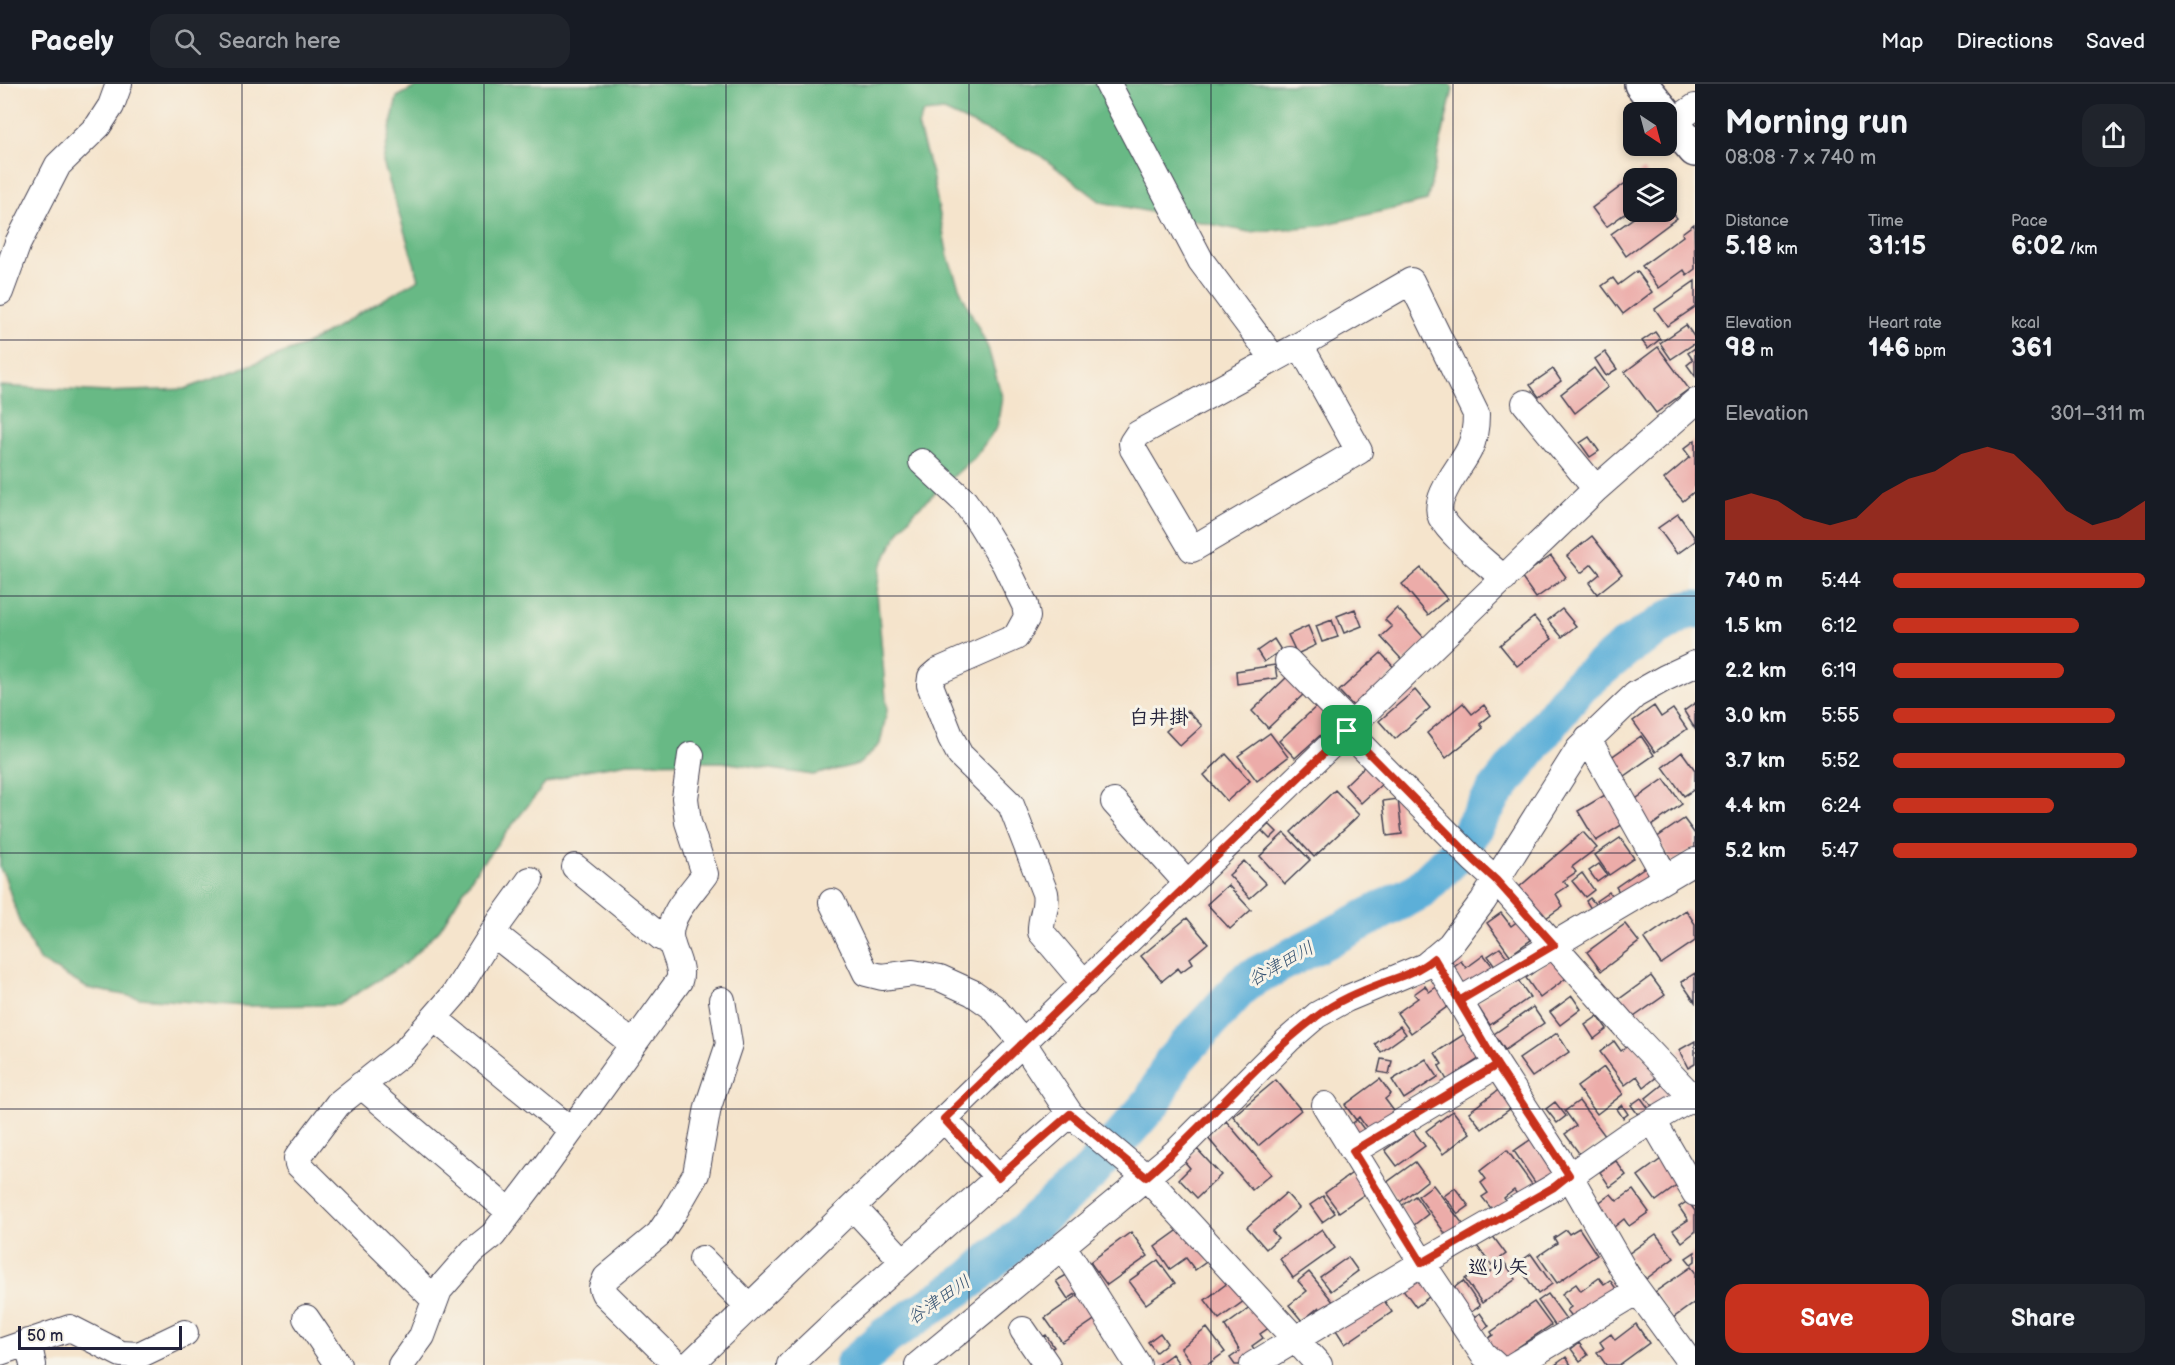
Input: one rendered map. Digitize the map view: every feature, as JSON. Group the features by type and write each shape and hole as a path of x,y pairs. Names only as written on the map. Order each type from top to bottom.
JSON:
{"street":[{"path":"0,292 18,243 58,165 98,126 111,106 119,84"},
{"path":"1108,84 1201,261 1274,359"},
{"path":"1641,84 1661,102"},
{"path":"1677,119 1695,150"},
{"path":"1299,345 1359,452 1192,549 1133,449 1132,443 1138,434 1411,281 1476,414 1476,431 1470,450 1442,496 1438,509 1452,531 1504,579"},
{"path":"1525,403 1596,489"},
{"path":"689,1365 1596,489 1694,405"},
{"path":"922,462 964,501 980,524 1005,564 1025,605 1027,617 1016,637 938,671 932,676 930,685 960,755 1011,805 1045,893 1047,904 1041,932 1085,984"},
{"path":"1253,1365 1554,1187 1569,1175 1693,1096 1496,880 1418,804 1288,661"},
{"path":"918,1365 1063,1246 1137,1170 1174,1153 1288,1040 1317,1015 1346,999 1410,974 1450,945 1496,880 1579,749 1635,695 1695,664"},
{"path":"1588,739 1666,878"},
{"path":"401,1365 422,1335 439,1290 454,1270 493,1235 679,981 681,974 670,936 673,920 705,874 688,822 685,798 691,755"},
{"path":"1114,802 1188,884"},
{"path":"1459,1001 1695,861"},
{"path":"575,867 662,938 670,936"},
{"path":"435,1300 298,1164 297,1158 338,1104 406,1050 434,1018 454,994 530,880"},
{"path":"832,902 866,973 882,977 913,973 940,978 973,993 993,1007 1023,1043 1076,1119 1137,1170 1319,1365"},
{"path":"493,933 633,1044"},
{"path":"1434,958 1497,1065 1569,1175 1610,1248 1692,1365"},
{"path":"676,1365 604,1293 602,1288 606,1278 659,1234 696,1174 708,1107 729,1044 722,1000"},
{"path":"434,1018 571,1130"},
{"path":"1353,1151 1497,1065"},
{"path":"361,1085 510,1212"},
{"path":"1325,1105 1422,1263 1483,1354 1495,1365"},
{"path":"944,1119 998,1177"},
{"path":"790,1365 998,1177 1076,1119"},
{"path":"1653,1121 1695,1193"},
{"path":"853,1207 903,1261"},
{"path":"1063,1246 1138,1365"},
{"path":"702,1259 749,1307"},
{"path":"1515,1365 1638,1291"},
{"path":"306,1318 338,1365"},
{"path":"0,1352 31,1354 70,1328 123,1360 140,1355 185,1333"},
{"path":"1023,1330 1047,1365"}],"green space":[{"path":"421,84 1451,84 1453,89 1427,201 1318,226 1249,232 1101,202 1038,154 944,111 923,113 918,126 932,174 948,257 961,292 988,348 1002,397 997,427 975,457 915,511 899,532 880,568 877,593 887,711 880,744 859,764 813,775 722,762 628,763 580,771 545,784 475,872 440,929 406,963 338,1005 245,1006 140,998 87,988 39,960 19,921 0,868 0,386 106,392 185,389 305,345 419,279 383,162 397,97"}],"building":[{"path":"1623,185 1623,215 1606,227 1592,208"},
{"path":"1628,222 1672,222 1626,256 1611,234"},
{"path":"1694,224 1695,269 1687,275 1684,270 1659,288 1642,266 1683,236 1682,233"},
{"path":"1637,271 1652,292 1623,314 1602,286 1613,278 1618,285"},
{"path":"1695,281 1695,307 1667,326 1655,309"},
{"path":"1686,325 1695,338 1695,343 1671,359 1660,343"},
{"path":"1655,332 1660,339 1648,349 1642,341"},
{"path":"1658,347 1689,389 1656,413 1625,372"},
{"path":"1695,348 1695,376 1687,365 1693,360 1688,353"},
{"path":"1605,352 1617,369 1606,376 1595,359"},
{"path":"1594,368 1608,387 1575,413 1561,394"},
{"path":"1553,369 1561,381 1539,397 1530,385"},
{"path":"1589,437 1599,451 1590,457 1580,443"},
{"path":"1695,440 1695,491 1683,501 1664,479 1690,457 1684,449"},
{"path":"1678,514 1695,541 1677,554 1658,528"},
{"path":"1592,536 1622,574 1597,594 1589,583 1600,574 1592,564 1581,573 1567,556"},
{"path":"1551,556 1566,577 1536,598 1521,577"},
{"path":"1421,568 1447,599 1428,615 1402,584"},
{"path":"1397,608 1427,641 1404,662 1381,637 1392,627 1385,620"},
{"path":"1355,609 1362,626 1344,633 1337,616"},
{"path":"1562,609 1576,626 1562,637 1548,620"},
{"path":"1534,617 1552,639 1517,666 1500,645"},
{"path":"1332,620 1338,637 1322,642 1316,626"},
{"path":"1308,626 1316,645 1297,654 1288,635"},
{"path":"1274,639 1281,650 1264,662 1257,651"},
{"path":"1381,653 1397,671 1356,709 1339,691"},
{"path":"1275,665 1277,678 1237,684 1236,671"},
{"path":"1288,676 1305,693 1268,728 1252,711"},
{"path":"1415,690 1430,708 1395,739 1379,721"},
{"path":"1463,703 1472,714 1484,705 1491,715 1480,724 1483,728 1446,758 1427,733"},
{"path":"1695,703 1695,729 1684,711"},
{"path":"1319,704 1335,722 1295,758 1279,741"},
{"path":"1654,706 1661,717 1673,709 1687,729 1655,752 1633,721"},
{"path":"1188,711 1202,726 1180,746 1166,731"},
{"path":"1270,733 1288,757 1257,781 1238,756"},
{"path":"1641,736 1654,755 1624,776 1610,758"},
{"path":"1682,752 1695,770 1695,789 1684,796 1663,767"},
{"path":"1226,754 1250,781 1227,801 1204,775"},
{"path":"1367,764 1383,783 1361,803 1345,785"},
{"path":"1664,779 1682,804 1651,826 1633,801"},
{"path":"1335,790 1359,815 1314,857 1291,832"},
{"path":"1610,792 1628,821 1596,841 1578,811"},
{"path":"1398,799 1402,834 1387,836 1383,801"},
{"path":"1684,819 1695,834 1695,847 1673,862 1656,838"},
{"path":"1269,824 1277,832 1270,839 1262,831"},
{"path":"1583,832 1597,848 1572,867 1576,872 1563,881 1568,886 1556,894 1563,906 1543,920 1518,888"},
{"path":"1284,833 1310,860 1285,884 1260,856"},
{"path":"1620,838 1634,858 1609,875 1595,855"},
{"path":"1244,861 1266,884 1250,898 1229,875"},
{"path":"1599,864 1607,875 1597,882 1589,871"},
{"path":"1645,867 1653,877 1623,898 1616,887"},
{"path":"1582,873 1594,890 1585,897 1572,881"},
{"path":"1228,885 1251,910 1230,929 1207,904"},
{"path":"1609,892 1615,901 1602,910 1596,901"},
{"path":"1590,898 1596,905 1591,909 1586,901"},
{"path":"1686,910 1695,924 1695,941 1661,964 1644,939"},
{"path":"1501,913 1511,926 1522,918 1535,937 1510,955 1487,923"},
{"path":"1187,918 1208,943 1190,958 1193,963 1181,972 1178,968 1162,981 1141,956"},
{"path":"1625,924 1639,942 1601,971 1587,952"},
{"path":"1500,948 1510,961 1498,970 1488,956"},
{"path":"1484,955 1494,968 1465,988 1451,968 1461,961 1466,968"},
{"path":"1555,956 1569,976 1540,998 1526,978"},
{"path":"1695,973 1695,1002 1681,982"},
{"path":"1515,976 1530,997 1490,1025 1476,1004"},
{"path":"1651,976 1665,995 1631,1019 1618,1000"},
{"path":"1425,986 1429,992 1438,986 1451,1004 1411,1033 1397,1013 1418,998 1414,994"},
{"path":"1572,996 1581,1009 1560,1025 1550,1012"},
{"path":"1533,1007 1544,1023 1505,1050 1494,1034"},
{"path":"1598,1016 1607,1029 1594,1039 1585,1025"},
{"path":"1400,1026 1406,1034 1381,1052 1375,1044"},
{"path":"1469,1031 1485,1055 1447,1080 1439,1066 1442,1064 1435,1053"},
{"path":"1557,1033 1569,1052 1532,1077 1519,1059"},
{"path":"1614,1041 1621,1051 1633,1042 1658,1076 1644,1087 1637,1076 1625,1085 1600,1052"},
{"path":"1695,1041 1695,1064 1688,1068 1679,1050"},
{"path":"1381,1059 1392,1061 1389,1074 1378,1072"},
{"path":"1426,1059 1438,1077 1404,1099 1392,1080"},
{"path":"1604,1067 1623,1094 1597,1114 1577,1087"},
{"path":"1380,1079 1391,1094 1385,1099 1394,1111 1368,1130 1359,1117 1356,1120 1345,1105"},
{"path":"1276,1080 1301,1110 1258,1146 1233,1116"},
{"path":"1667,1081 1678,1096 1656,1112 1646,1098"},
{"path":"1501,1088 1514,1106 1482,1129 1469,1112"},
{"path":"1641,1098 1652,1113 1642,1120 1631,1105"},
{"path":"1579,1101 1606,1137 1581,1156 1565,1134 1576,1126 1565,1111"},
{"path":"1555,1102 1566,1116 1557,1123 1546,1109"},
{"path":"1622,1105 1628,1114 1623,1118 1617,1109"},
{"path":"1453,1111 1470,1133 1443,1154 1426,1131"},
{"path":"1357,1120 1366,1132 1359,1137 1350,1125"},
{"path":"1226,1121 1271,1174 1252,1190 1207,1137"},
{"path":"1413,1130 1425,1146 1397,1166 1385,1150"},
{"path":"1533,1138 1557,1173 1538,1187 1514,1151"},
{"path":"1197,1149 1221,1175 1197,1198 1179,1179 1190,1168 1184,1161"},
{"path":"1507,1150 1534,1187 1520,1198 1514,1190 1504,1198 1507,1203 1494,1212 1482,1197 1488,1193 1481,1183 1486,1179 1480,1171"},
{"path":"1664,1157 1682,1182 1656,1201 1638,1176"},
{"path":"1616,1161 1626,1175 1610,1187 1600,1172"},
{"path":"1415,1162 1428,1180 1400,1202 1386,1183"},
{"path":"1355,1171 1369,1191 1339,1212 1325,1193"},
{"path":"1433,1185 1463,1224 1447,1236 1418,1196"},
{"path":"1455,1188 1469,1206 1458,1214 1444,1196"},
{"path":"1633,1190 1649,1212 1629,1226 1624,1219 1614,1227 1597,1204 1611,1194 1617,1201"},
{"path":"1286,1193 1299,1208 1272,1231 1278,1238 1266,1249 1247,1227"},
{"path":"1323,1196 1335,1213 1322,1222 1310,1205"},
{"path":"1415,1196 1428,1214 1414,1225 1400,1207"},
{"path":"1688,1201 1695,1211 1695,1232 1682,1242 1673,1230 1688,1220 1679,1207"},
{"path":"1184,1226 1209,1260 1195,1270 1186,1258 1170,1269 1155,1247"},
{"path":"1579,1228 1597,1255 1557,1283 1538,1256 1557,1243 1554,1238 1566,1230 1569,1234"},
{"path":"1322,1229 1335,1248 1293,1278 1280,1259"},
{"path":"1131,1232 1148,1256 1107,1285 1090,1262"},
{"path":"1656,1234 1674,1258 1646,1279 1628,1254"},
{"path":"1492,1235 1506,1254 1491,1265 1477,1246"},
{"path":"1695,1252 1695,1261 1691,1264 1686,1258"},
{"path":"1531,1254 1552,1284 1538,1294 1517,1264"},
{"path":"1348,1257 1358,1271 1331,1291 1320,1277"},
{"path":"1158,1260 1175,1283 1146,1304 1129,1281"},
{"path":"1504,1262 1516,1279 1482,1303 1465,1279 1485,1265 1490,1272"},
{"path":"1691,1267 1695,1272 1695,1302 1673,1318 1655,1292"},
{"path":"1309,1272 1334,1303 1323,1312 1319,1307 1302,1321 1289,1305 1307,1291 1298,1281"},
{"path":"1070,1273 1082,1290 1068,1299 1056,1281"},
{"path":"1420,1274 1434,1293 1416,1307 1402,1288"},
{"path":"1599,1278 1604,1284 1610,1280 1619,1293 1577,1323 1567,1310 1571,1307 1562,1294 1576,1284 1581,1291"},
{"path":"1233,1279 1248,1298 1219,1319 1205,1300"},
{"path":"1463,1281 1480,1306 1468,1314 1451,1290"},
{"path":"1080,1294 1097,1318 1062,1342 1045,1318"},
{"path":"1548,1294 1569,1323 1559,1331 1538,1301"},
{"path":"1383,1299 1392,1312 1345,1344 1336,1330"},
{"path":"1534,1302 1551,1325 1514,1350 1517,1354 1506,1362 1484,1341 1493,1335 1491,1332"},
{"path":"1254,1305 1270,1327 1260,1334 1263,1338 1252,1346 1256,1352 1239,1365 1235,1365 1230,1358 1240,1351 1225,1326"},
{"path":"1480,1313 1489,1326 1480,1332 1471,1319"},
{"path":"1636,1324 1649,1343 1619,1365 1606,1365 1597,1352 1604,1348 1600,1342 1611,1334 1615,1340"},
{"path":"1207,1328 1225,1352 1207,1365 1193,1365 1181,1348"},
{"path":"1160,1333 1167,1343 1156,1352 1148,1342"},
{"path":"1046,1335 1054,1347 1049,1350 1041,1338"},
{"path":"1579,1343 1588,1355 1580,1361 1571,1349"},
{"path":"1172,1354 1180,1365 1157,1365"},
{"path":"1566,1357 1571,1365 1555,1365"}],"waterway":[{"name":"谷津田川","path":"854,1365 886,1336 970,1280 1091,1172 1153,1101 1173,1062 1246,981 1419,891 1456,855 1494,794 1577,688 1625,648 1684,611 1695,609"}],"district":[{"name":"白井掛","path":"1159,718"},
{"name":"巡り矢","path":"1498,1268"}],"route":[{"path":"1347,731 944,1119 998,1177 1070,1114 1146,1177 1174,1153 1231,1095 1317,1015 1346,999 1410,974 1434,958 1497,1065 1569,1175 1554,1187 1422,1263 1353,1151 1497,1065 1459,1001 1554,945 1496,880 1347,731"}]}
